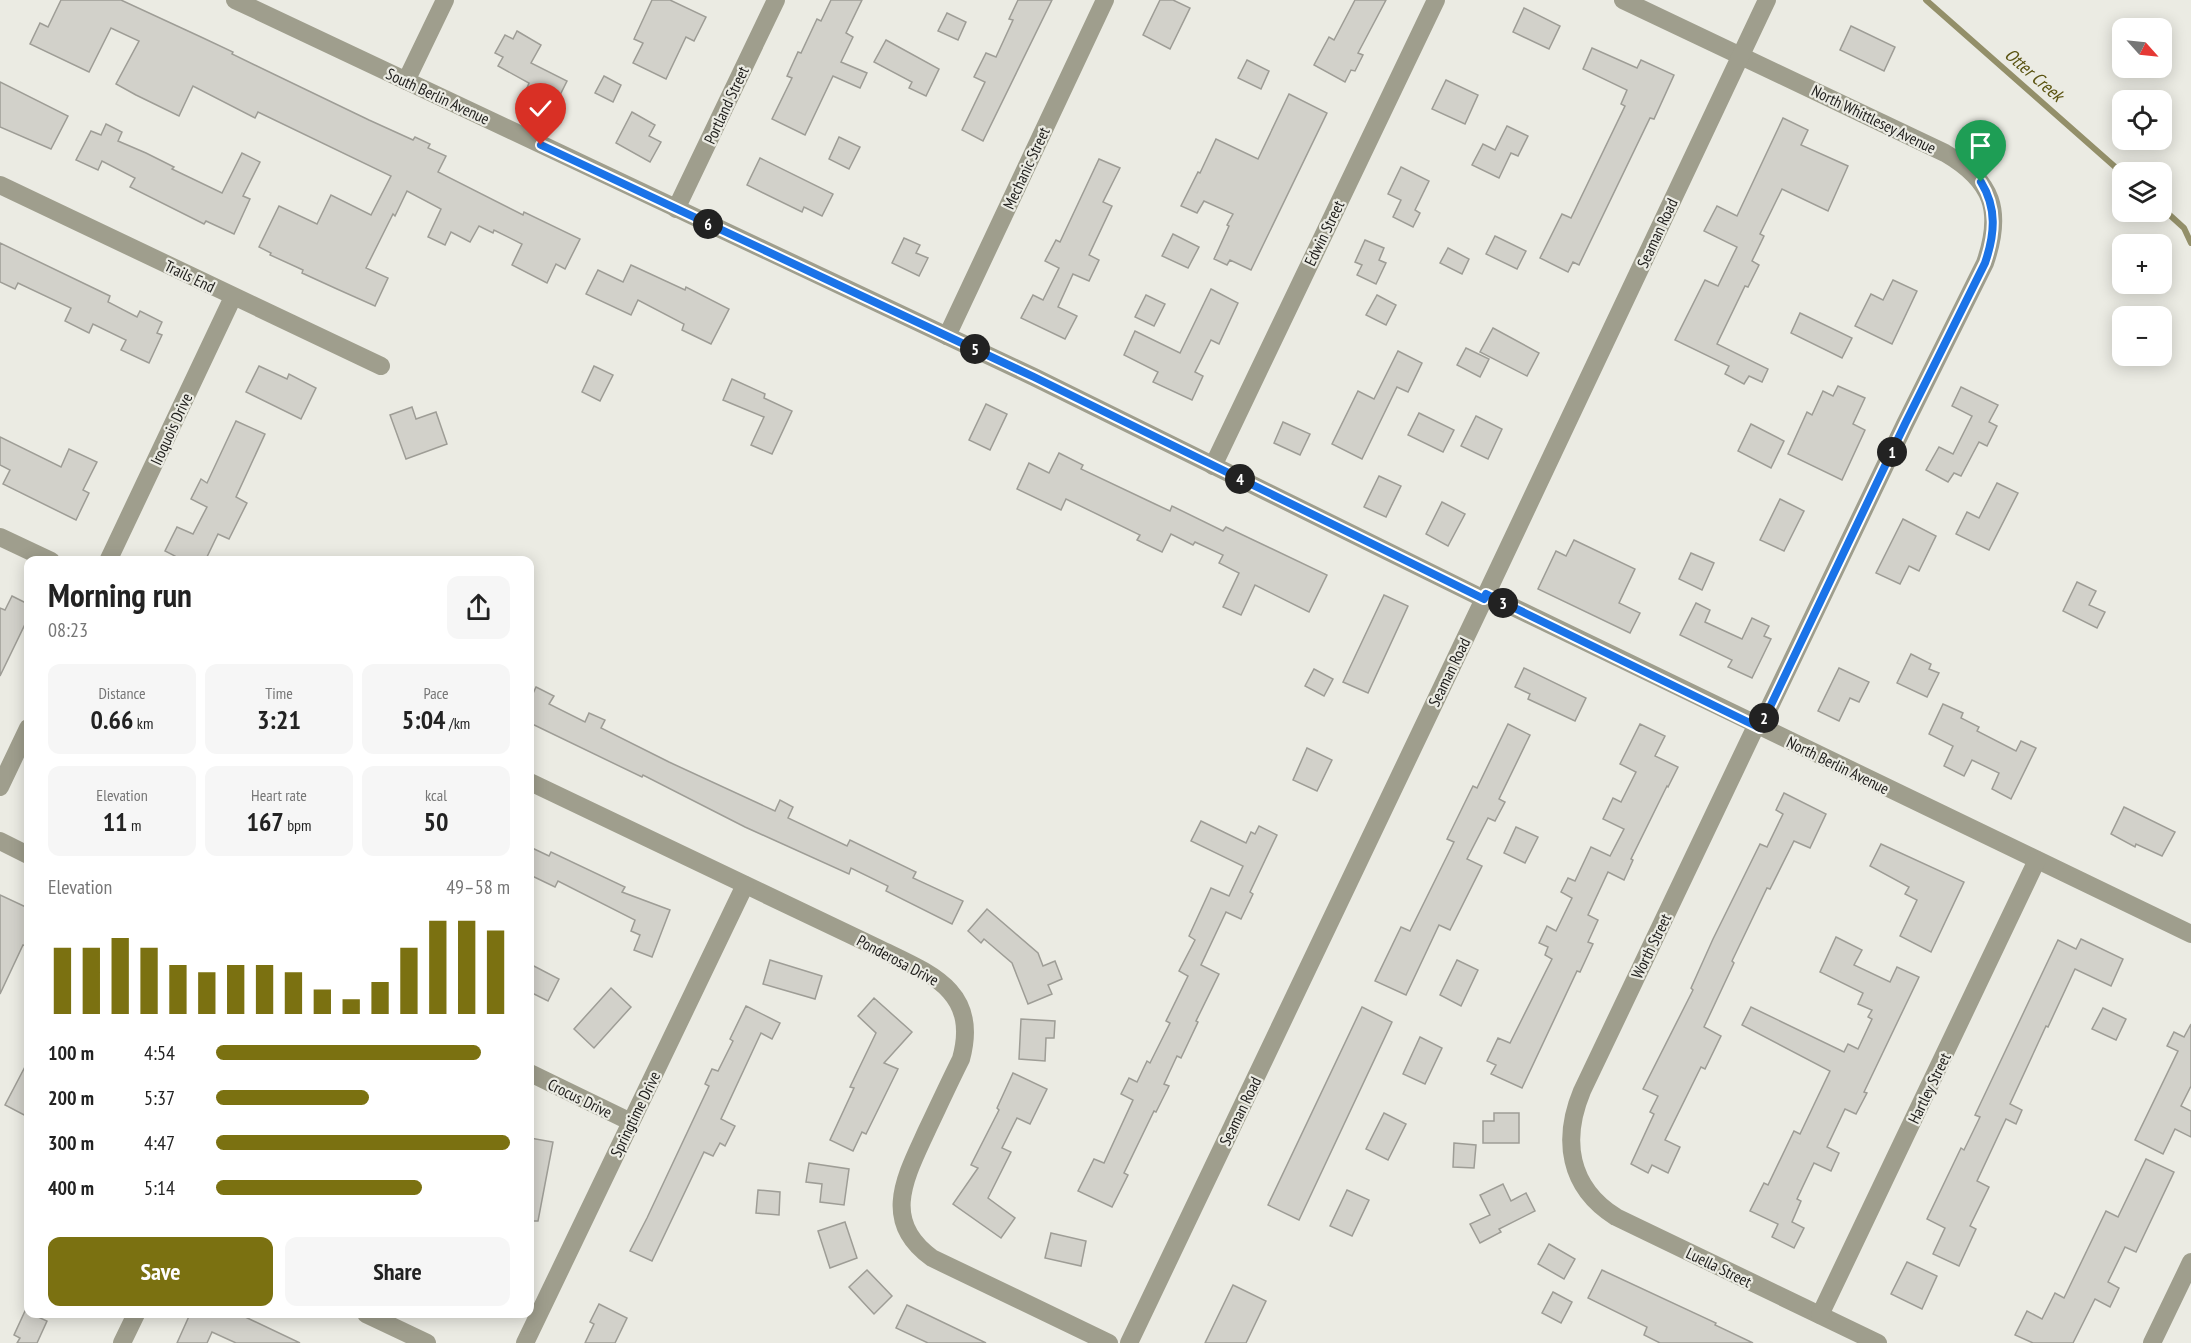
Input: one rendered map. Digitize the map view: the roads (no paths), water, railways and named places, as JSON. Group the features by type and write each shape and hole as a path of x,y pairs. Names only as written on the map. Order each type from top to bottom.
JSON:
{"street":[{"name":"South Berlin Avenue","path":"235,0 946,336 1485,597"},
{"path":"406,81 445,0"},
{"name":"Portland Street","path":"676,209 776,0"},
{"name":"Mechanic Street","path":"946,336 1106,0"},
{"name":"Edwin Street","path":"1213,466 1436,0"},
{"name":"North Whittlesey Avenue","path":"1623,0 1945,153 1972,172 1981,182 1991,201"},
{"name":"Seaman Road","path":"1129,1343 1767,0"},
{"name":"Trails End","path":"0,185 381,366"},
{"name":"Worth Street","path":"1576,1171 1572,1159 1570,1130 1577,1103 1985,263 1993,235 1991,201"},
{"name":"Iroquois Drive","path":"110,556 233,297"},
{"path":"0,537 40,556"},
{"name":"North Berlin Avenue","path":"1485,597 2191,934"},
{"path":"0,787 24,736"},
{"name":"Ponderosa Drive","path":"534,784 923,970 946,985 960,1005 964,1019 965,1047 904,1182 900,1205 907,1229 915,1243 932,1258 1109,1343"},
{"path":"0,841 24,853"},
{"name":"Hartley Street","path":"1820,1315 2037,860"},
{"name":"Springtime Drive","path":"525,1343 745,885"},
{"name":"Crocus Drive","path":"534,1075 631,1122"},
{"name":"Luella Street","path":"1576,1171 1588,1193 1606,1211 1616,1217 1878,1343"},
{"path":"2152,1343 2191,1262"},
{"path":"122,1343 133,1318"},
{"path":"374,1318 427,1343"}],"waterway":[{"name":"Otter Creek","path":"1926,0 2112,164"},
{"name":"Otter Creek","path":"2172,217 2184,228 2191,243"}]}
